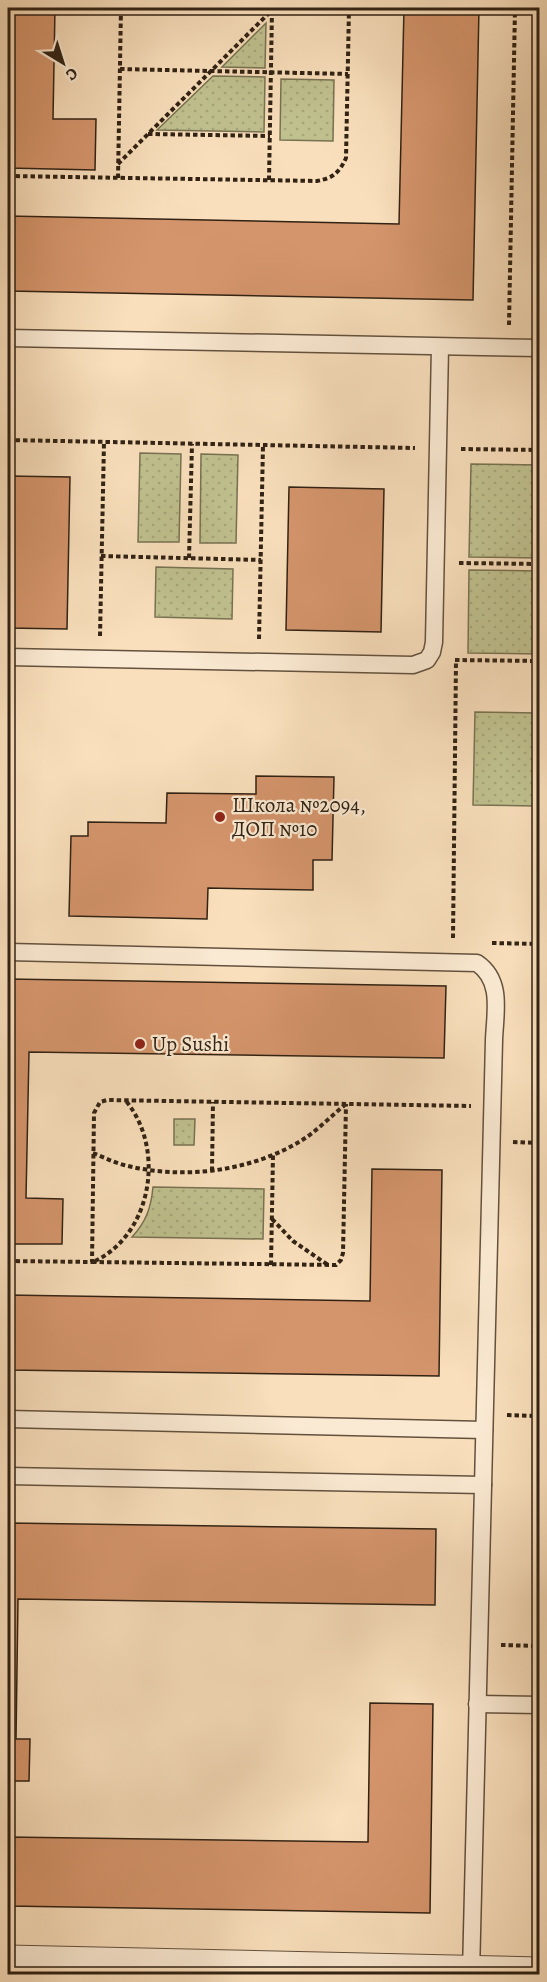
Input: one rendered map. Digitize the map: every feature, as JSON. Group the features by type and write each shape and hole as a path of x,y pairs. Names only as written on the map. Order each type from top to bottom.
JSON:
{"street":[{"path":"8,1962 540,1974"}],"lane":[{"path":"8,338 540,348"},
{"path":"8,657 413,665 427,660 434,642 440,346"},
{"path":"8,952 477,963 493,978 495,989 477,1704 484,1973"},
{"path":"8,1419 484,1430"},
{"path":"8,1476 483,1485"},
{"path":"477,1704 540,1705"}],"path":[{"path":"118,178 121,8"},
{"path":"118,164 273,8"},
{"path":"269,180 273,8"},
{"path":"8,176 317,181 331,178 340,171 346,158 349,8"},
{"path":"508,348 515,8"},
{"path":"120,69 348,74"},
{"path":"148,134 270,136"},
{"path":"8,440 540,450"},
{"path":"99,659 104,442"},
{"path":"189,558 192,444"},
{"path":"259,662 263,445"},
{"path":"101,556 261,560"},
{"path":"435,563 540,564"},
{"path":"427,660 540,661"},
{"path":"452,962 456,660"},
{"path":"485,944 540,944"},
{"path":"92,1262 121,1241 137,1218 147,1191 149,1169 144,1135 132,1109 125,1101"},
{"path":"92,1262 94,1113 100,1102 444,1105"},
{"path":"212,1171 213,1102"},
{"path":"93,1153 123,1165 168,1172 212,1171 259,1161 273,1155 300,1141 346,1104"},
{"path":"8,1261 336,1265 341,1260 343,1252 346,1104"},
{"path":"540,1137 534,1416 540,1416"},
{"path":"271,1265 273,1155"},
{"path":"272,1218 293,1241 329,1266"},
{"path":"479,1645 540,1646"}],"green space":[{"path":"266,23 265,68 222,67"},
{"path":"213,76 265,77 264,132 157,130"},
{"path":"281,79 334,80 333,141 280,140"},
{"path":"140,453 181,454 179,542 138,542"},
{"path":"201,454 238,455 236,543 200,543"},
{"path":"471,464 539,465 539,558 469,557"},
{"path":"156,567 233,569 232,619 155,617"},
{"path":"469,570 539,571 539,654 468,653"},
{"path":"475,712 536,713 535,806 473,805"},
{"path":"174,1119 195,1119 194,1145 174,1145"},
{"path":"153,1187 264,1189 263,1239 132,1237 147,1214"},
{"path":"538,1761 540,1761 539,1905 535,1905"}],"building":[{"path":"8,8 55,8 53,119 96,119 95,170 8,168"},
{"path":"404,8 479,8 473,300 8,291 8,216 399,224"},
{"path":"8,476 70,477 67,629 8,628"},
{"path":"289,487 384,489 381,632 286,630"},
{"path":"256,776 334,777 332,860 313,860 313,890 208,888 207,919 69,916 71,836 88,836 88,822 166,823 167,793 256,794"},
{"path":"8,979 446,986 444,1058 29,1052 26,1198 63,1199 62,1244 8,1244"},
{"path":"372,1169 442,1170 439,1376 8,1370 8,1295 370,1301"},
{"path":"8,1523 436,1529 435,1605 18,1599 16,1739 30,1739 29,1781 8,1781"},
{"path":"370,1703 433,1704 430,1913 8,1906 8,1837 368,1842"}],"place":[{"name":"Школа №2094, ДОП №10","path":"220,817"},
{"name":"Up Sushi","path":"140,1044"}]}
